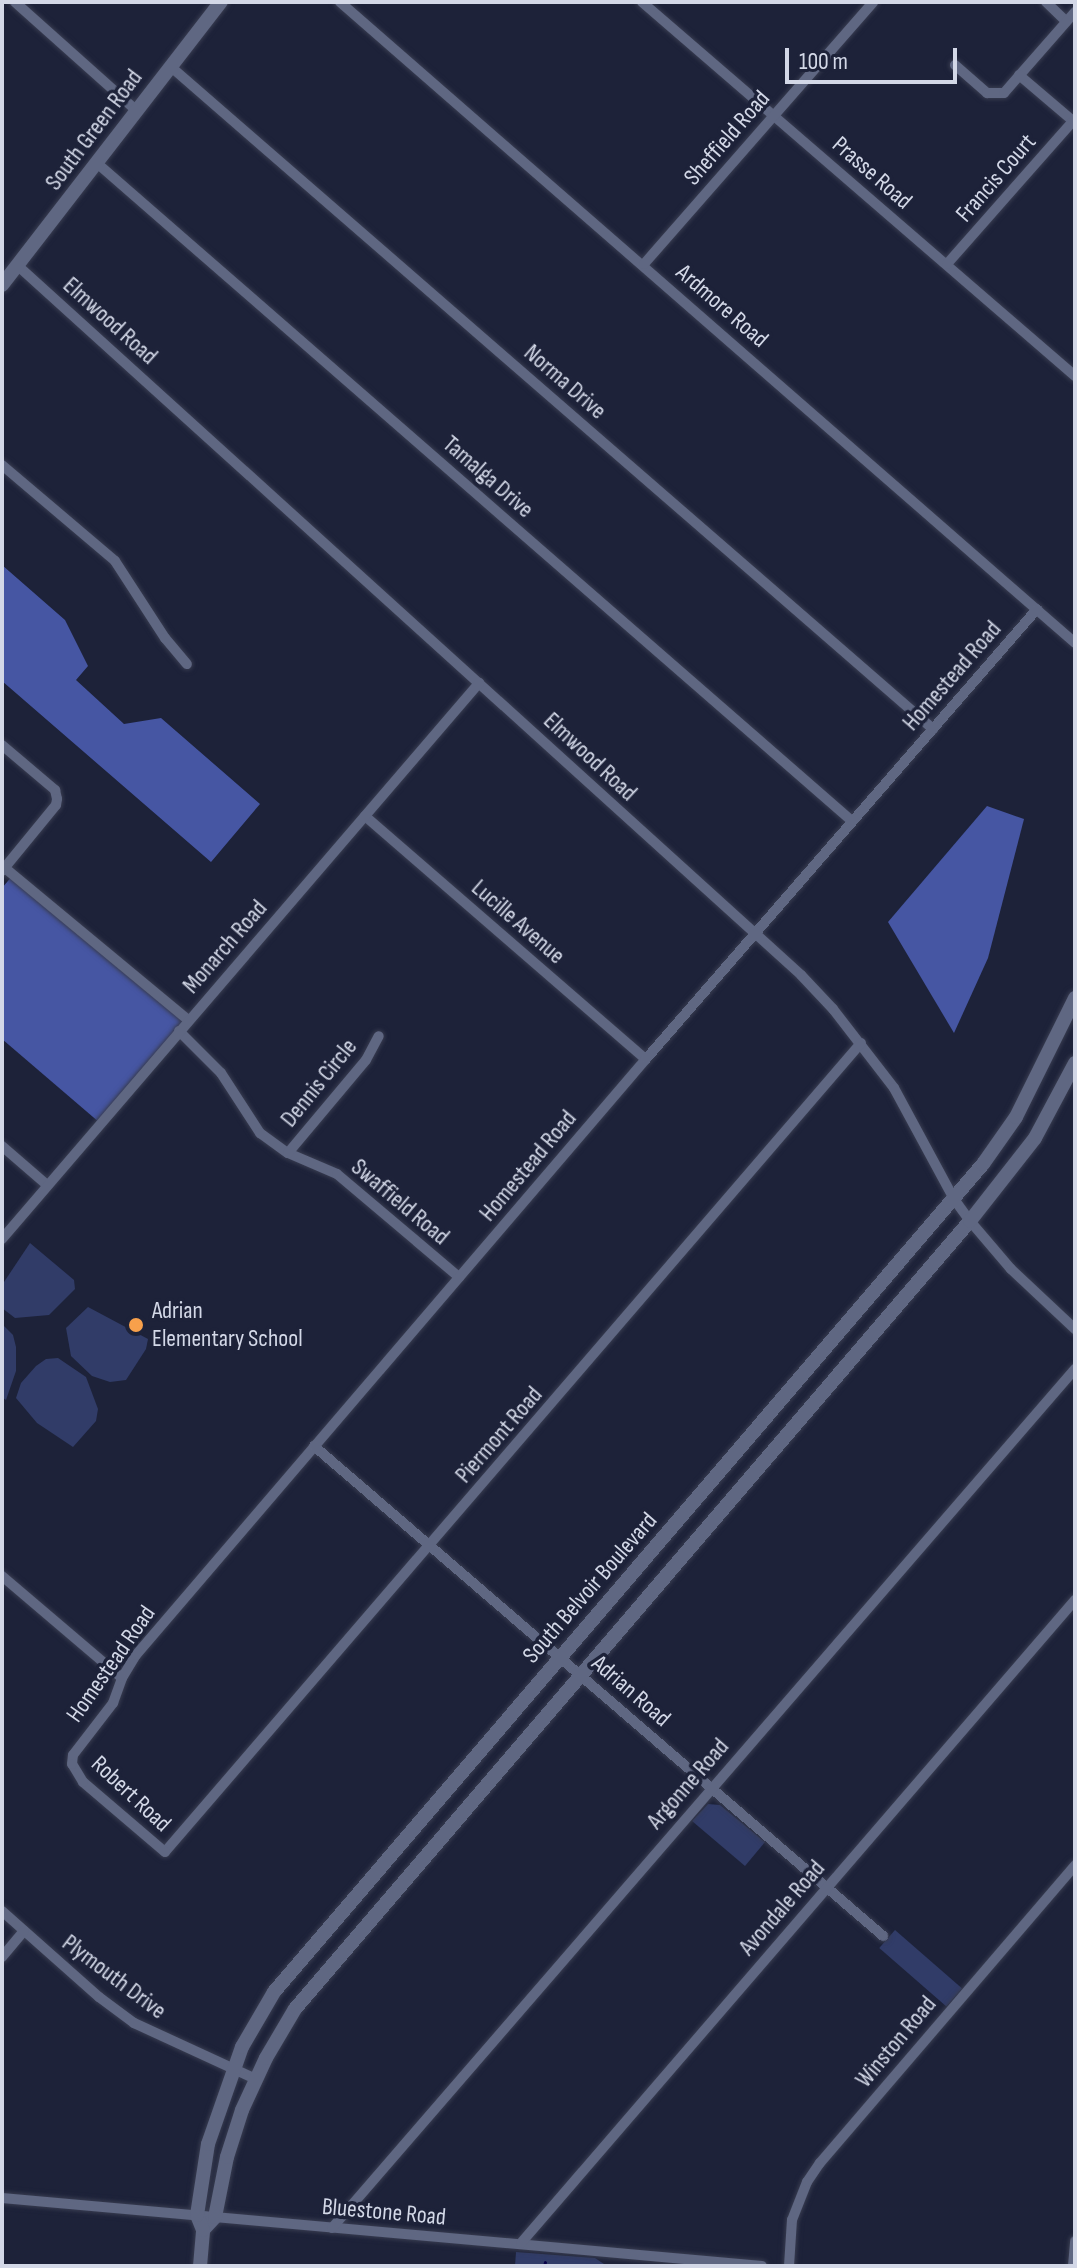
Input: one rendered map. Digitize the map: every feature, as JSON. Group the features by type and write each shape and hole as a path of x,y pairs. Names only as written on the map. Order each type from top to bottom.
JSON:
{"street":[{"path":"15,2 136,110"},
{"name":"South Green Road","path":"2,285 221,2"},
{"name":"Ardmore Road","path":"340,2 1075,643"},
{"name":"Prasse Road","path":"642,2 1075,376"},
{"name":"Sheffield Road","path":"644,264 873,2"},
{"path":"1046,2 1066,21"},
{"path":"955,65 993,95 1004,93 1075,12"},
{"name":"Norma Drive","path":"170,66 933,729"},
{"path":"1019,75 1074,120"},
{"name":"Francis Court","path":"947,264 1074,120"},
{"name":"Tamalga Drive","path":"98,164 852,821"},
{"name":"Elmwood Road","path":"17,265 801,975 861,1043 894,1088 954,1199 970,1221 1011,1269 1075,1329"},
{"path":"2,465 115,561 165,638 187,664"},
{"name":"Homestead Road","path":"72,1764 77,1745 113,1703 122,1678 136,1655 646,1059 1037,609"},
{"name":"Monarch Road","path":"2,1239 479,683"},
{"path":"2,745 55,790 57,799 56,805 3,869 188,1020"},
{"name":"Lucille Avenue","path":"365,816 646,1059"},
{"name":"South Belvoir Boulevard","path":"197,2215 208,2144 233,2069 255,2020 291,1970 954,1199 1016,1117 1075,998"},
{"name":"Swaffield Road","path":"179,1031 221,1073 260,1133 288,1153 349,1183 459,1277"},
{"name":"Dennis Circle","path":"288,1153 366,1060 379,1036"},
{"name":"Piermont Road","path":"165,1852 861,1043"},
{"name":"South Belvoir Boulevard","path":"215,2217 227,2157 256,2079 281,2030 310,1988 970,1221 1035,1138 1075,1063"},
{"path":"2,1146 47,1185"},
{"name":"Argonne Road","path":"332,2228 1075,1369"},
{"name":"Adrian Road","path":"314,1446 883,1936"},
{"path":"2,1576 122,1678"},
{"name":"Avondale Road","path":"521,2243 1075,1600"},
{"name":"Robert Road","path":"72,1764 83,1782 165,1852"},
{"name":"Winston Road","path":"789,2266 792,2220 807,2182 820,2163 1075,1865"},
{"name":"Plymouth Drive","path":"2,1911 134,2023 256,2079"},
{"path":"2,1957 24,1931"},
{"name":"Bluestone Road","path":"2,2198 762,2266"},
{"path":"197,2215 203,2230 200,2266"},
{"path":"203,2230 215,2217"},
{"path":"1073,2266 1075,2241"},
{"path":"613,2251 616,2266"}],"shaded area":[{"path":"2,565 65,620 88,666 76,680 124,724 161,718 260,804 211,862 2,681"},
{"path":"987,806 1024,819 988,958 954,1033 888,922"},
{"path":"13,875 188,1020 100,1123 2,1039 2,888"},
{"path":"30,1243 74,1280 75,1289 49,1315 15,1318 2,1308 2,1285"},
{"path":"88,1307 148,1339 146,1349 126,1380 110,1382 92,1376 71,1356 66,1328"},
{"path":"2,1324 13,1335 16,1347 16,1371 6,1400 2,1397"},
{"path":"58,1358 86,1377 98,1409 96,1421 73,1447 37,1423 16,1398 21,1383 36,1366 46,1359"},
{"path":"708,1804 720,1805 765,1842 745,1866 692,1821"},
{"path":"895,1930 962,1988 946,2007 879,1948"},
{"path":"516,2252 595,2258 607,2266 515,2266"}],"waterway":[{"path":"544,2266 545,2262"}],"place":[{"name":"Adrian Elementary School","path":"136,1325"}]}
